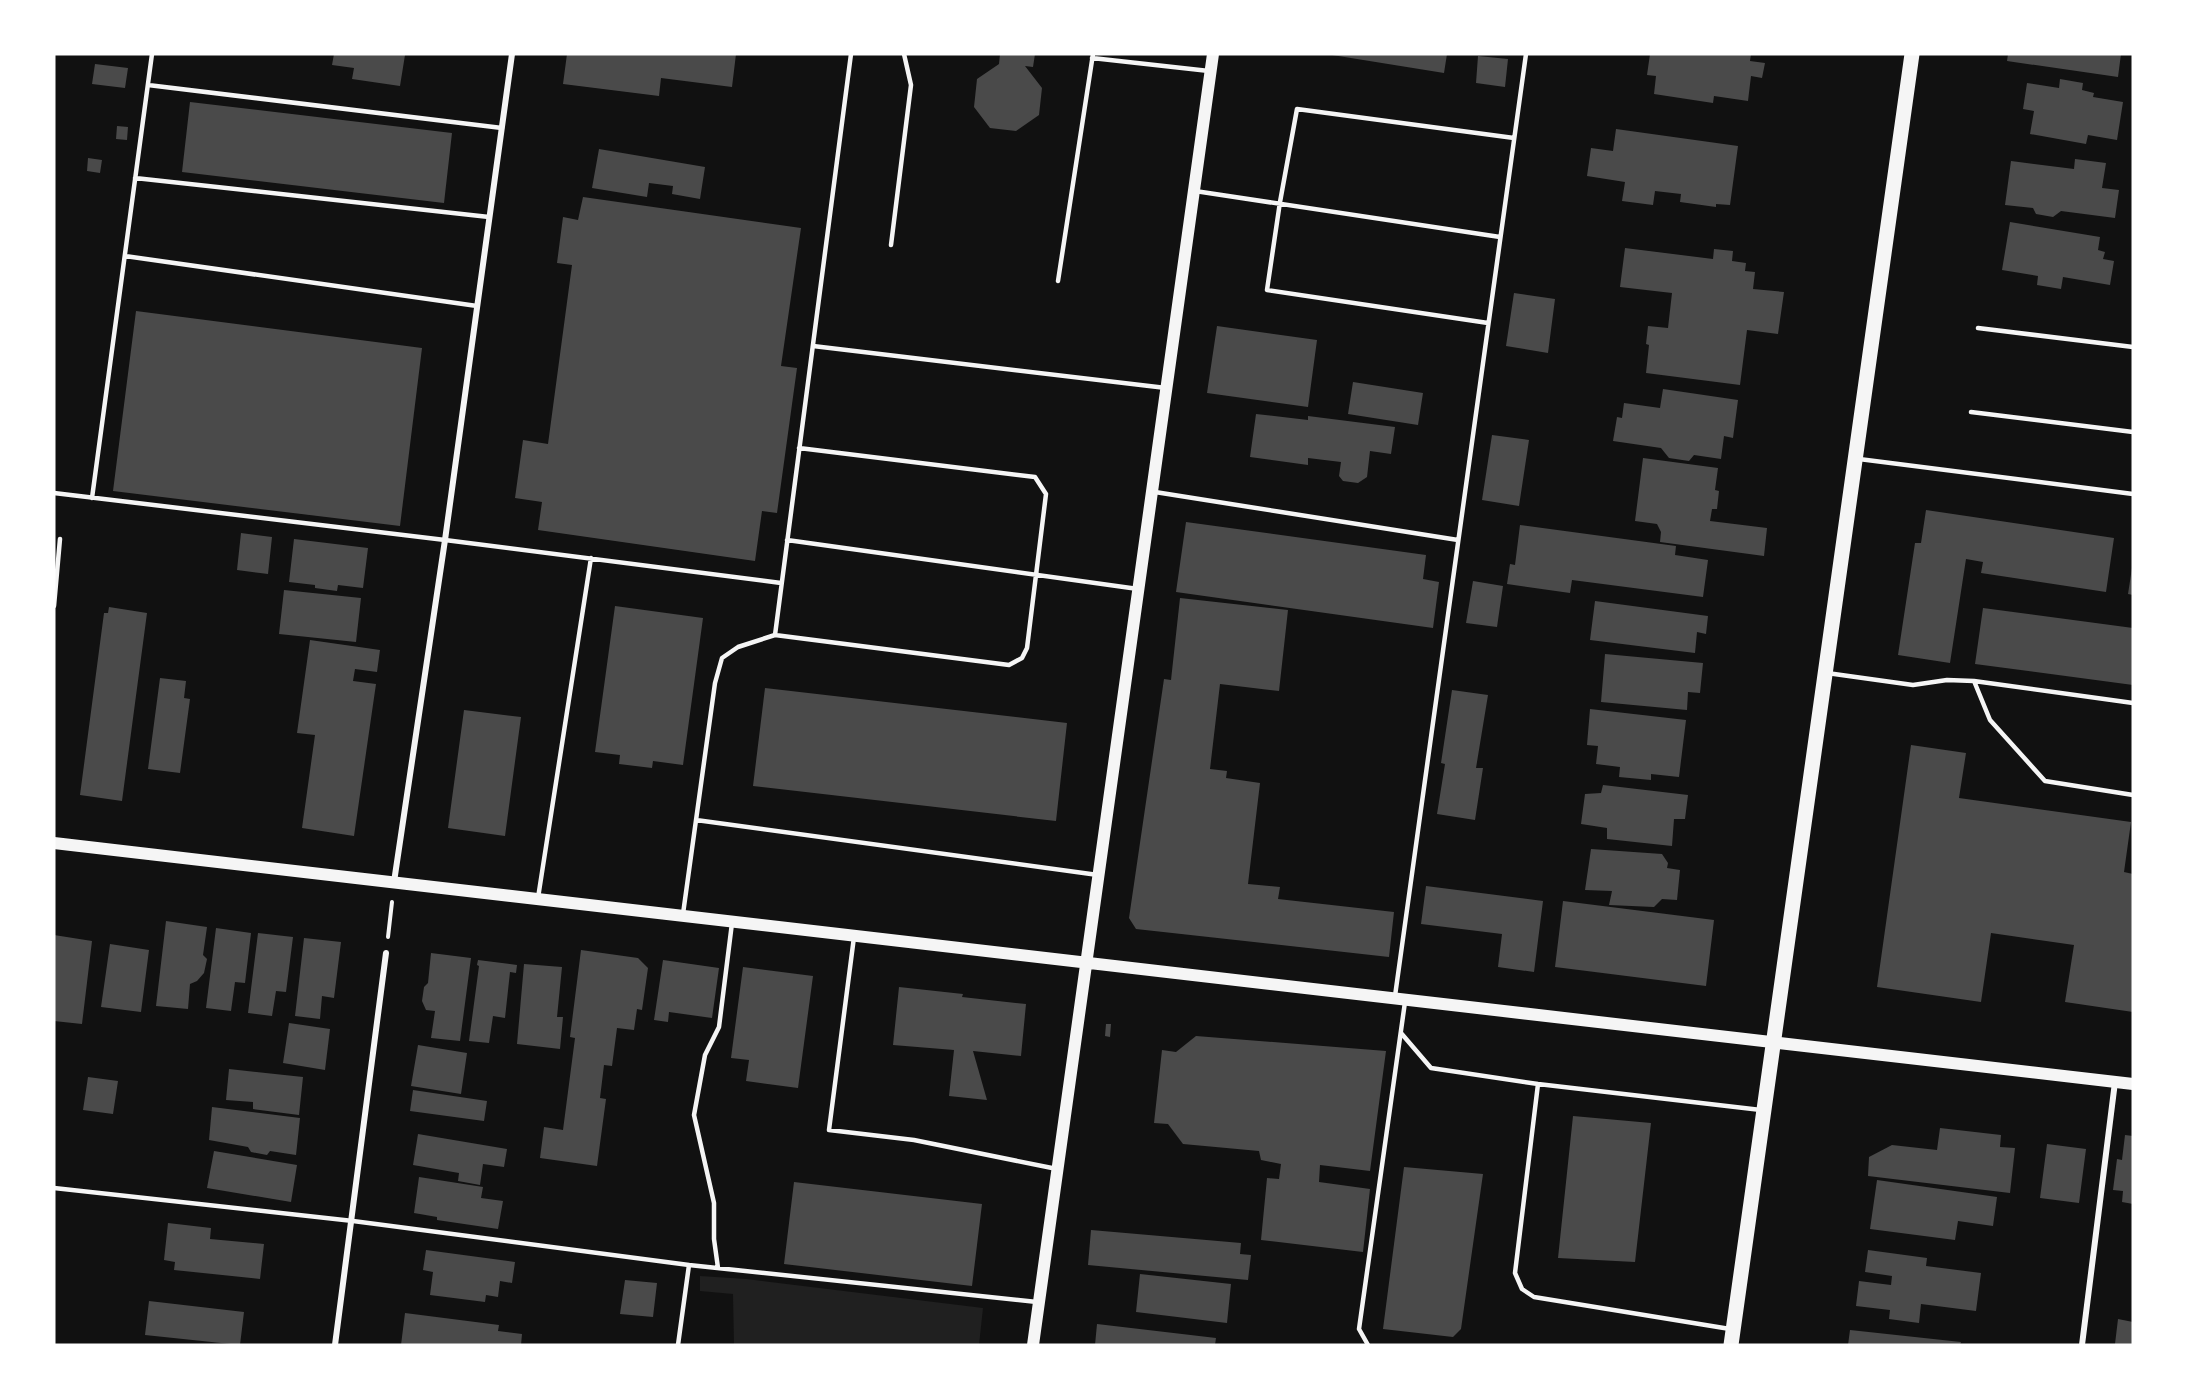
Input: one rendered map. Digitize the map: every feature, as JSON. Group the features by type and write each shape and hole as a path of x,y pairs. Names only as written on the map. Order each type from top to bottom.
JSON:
{"main road":[{"path":"1033,1345 1213,54"},
{"path":"1731,1345 1912,54"},
{"path":"54,843 538,901 2133,1084"}],"street":[{"path":"394,884 445,540 512,54"},
{"path":"335,1345 353,1221 386,953"},
{"path":"2082,1345 2115,1082"}],"lane":[{"path":"92,498 152,54"},
{"path":"775,635 851,54"},
{"path":"891,245 911,85 904,54"},
{"path":"1368,1345 1359,1329 1401,1033 1400,1000 1458,540 1526,54"},
{"path":"1058,281 1093,56 1211,72"},
{"path":"148,85 502,128"},
{"path":"1488,323 1267,290 1297,109 1515,138"},
{"path":"135,178 489,217"},
{"path":"1195,191 1500,237"},
{"path":"125,256 477,306"},
{"path":"1978,328 2133,346"},
{"path":"813,346 1166,388"},
{"path":"1971,412 2133,432"},
{"path":"682,917 715,683 722,658 738,647 775,635 1009,665 1022,658 1027,648 1046,495 1035,477 799,448"},
{"path":"1855,458 2133,494"},
{"path":"1152,491 1458,540"},
{"path":"54,493 782,583"},
{"path":"54,606 60,539"},
{"path":"787,540 1138,589"},
{"path":"538,901 591,558"},
{"path":"1825,672 1913,686 1947,680 1974,681 2133,703"},
{"path":"1974,681 1990,720 2045,781 2133,795"},
{"path":"696,820 1098,875"},
{"path":"718,1269 714,1239 714,1203 694,1115 705,1055 718,1027 732,923"},
{"path":"854,937 829,1130 914,1140 1057,1169"},
{"path":"1401,1033 1431,1068 1538,1084 1764,1110"},
{"path":"1538,1084 1515,1273 1522,1289 1534,1297 1733,1329"},
{"path":"54,1188 353,1221 718,1269 1039,1302"},
{"path":"678,1345 689,1265"}],"path":[{"path":"386,953 394,884"}],"shaded area":[{"path":"700,1276 746,1279 983,1308 979,1345 734,1345 733,1294 700,1291"}],"building":[{"path":"334,54 405,55 400,86 352,79 354,68 332,65"},
{"path":"567,54 736,54 732,87 661,78 659,96 563,84"},
{"path":"1000,54 1035,54 1033,67 1025,66 1042,88 1039,115 1016,131 990,128 974,107 977,79 999,64"},
{"path":"1326,54 1447,54 1444,73"},
{"path":"1650,54 1751,54 1750,61 1765,63 1762,78 1751,76 1748,101 1714,96 1713,103 1654,94 1656,76 1647,75"},
{"path":"2008,54 2121,54 2118,77 2007,61"},
{"path":"1478,56 1508,59 1505,87 1476,83"},
{"path":"95,64 128,68 125,88 92,84"},
{"path":"2060,79 2083,83 2082,90 2094,93 2093,97 2123,102 2117,140 2088,135 2086,144 2030,134 2034,111 2023,109 2027,83 2059,88"},
{"path":"190,102 452,133 444,203 182,172"},
{"path":"117,126 128,127 127,140 116,139"},
{"path":"1616,129 1738,146 1730,205 1716,204 1716,207 1680,202 1681,194 1655,191 1653,205 1622,201 1625,182 1587,176 1591,148 1613,151"},
{"path":"599,149 705,167 700,199 672,194 673,186 649,183 647,197 592,188"},
{"path":"88,158 102,160 100,173 87,171"},
{"path":"2075,159 2106,163 2102,188 2119,190 2115,218 2061,211 2053,217 2036,214 2033,208 2005,205 2011,161 2074,169"},
{"path":"583,197 801,228 781,366 797,368 777,513 762,511 755,561 538,530 542,502 515,498 523,440 548,444 572,265 557,263 563,217 578,220"},
{"path":"2010,222 2100,237 2098,250 2105,252 2103,259 2114,261 2110,285 2063,277 2061,289 2037,285 2038,276 2002,270"},
{"path":"1625,248 1713,259 1714,249 1733,251 1732,261 1746,263 1745,271 1755,272 1753,289 1784,292 1778,334 1747,330 1740,385 1646,373 1649,345 1646,344 1648,326 1668,328 1672,293 1620,287"},
{"path":"1514,293 1555,299 1548,353 1506,346"},
{"path":"136,311 422,348 400,526 113,491"},
{"path":"1217,326 1317,340 1308,407 1207,393"},
{"path":"1353,382 1423,393 1418,425 1348,414"},
{"path":"1663,389 1738,400 1733,438 1724,436 1721,459 1694,455 1689,461 1669,458 1661,448 1613,441 1617,417 1622,418 1624,403 1660,408"},
{"path":"1256,414 1308,420 1308,416 1395,427 1391,454 1370,451 1367,477 1358,483 1343,481 1339,476 1341,462 1308,458 1308,465 1250,457"},
{"path":"1492,435 1529,440 1519,506 1482,500"},
{"path":"1643,458 1718,468 1715,490 1719,491 1717,509 1712,509 1710,521 1767,528 1764,556 1660,542 1661,532 1657,524 1635,521"},
{"path":"1926,510 2114,538 2106,592 1981,573 1983,562 1966,559 1950,663 1898,655 1915,543 1921,543"},
{"path":"1186,522 1426,555 1423,579 1439,582 1433,628 1176,592"},
{"path":"1520,525 1676,546 1675,555 1708,560 1703,597 1572,580 1570,593 1507,584 1510,564 1515,565"},
{"path":"241,533 272,537 268,574 237,570"},
{"path":"294,539 368,548 363,588 338,585 337,591 315,588 315,585 289,582"},
{"path":"2133,568 2133,595 2128,594"},
{"path":"1473,581 1503,586 1497,627 1466,623"},
{"path":"284,590 361,598 356,642 279,634"},
{"path":"1180,598 1288,610 1279,691 1220,684 1210,769 1227,771 1226,778 1260,783 1248,884 1280,887 1278,899 1394,912 1389,957 1136,929 1129,918 1164,679 1171,680"},
{"path":"1595,601 1708,616 1706,634 1697,632 1695,653 1590,640"},
{"path":"615,606 703,618 683,765 653,761 652,768 619,764 620,755 595,752"},
{"path":"109,607 147,613 122,801 80,795 104,613 108,613"},
{"path":"1983,608 2133,628 2133,685 1975,664"},
{"path":"310,640 380,650 377,672 355,669 353,681 376,684 354,836 302,828 315,735 297,733"},
{"path":"1605,654 1703,663 1700,693 1688,692 1687,710 1601,702"},
{"path":"160,678 186,681 184,698 190,699 180,773 148,769"},
{"path":"765,688 1067,723 1056,821 753,786"},
{"path":"1452,690 1488,695 1476,768 1483,768 1475,820 1437,814 1445,764 1441,763"},
{"path":"1590,709 1686,720 1679,777 1651,774 1651,780 1619,777 1620,767 1596,764 1598,746 1587,745"},
{"path":"464,710 521,717 505,836 448,828"},
{"path":"1911,745 1966,753 1959,798 2131,822 2124,872 2133,874 2133,1012 2065,1002 2074,945 1991,933 1981,1002 1877,987"},
{"path":"1603,785 1688,795 1685,819 1674,819 1672,846 1607,839 1607,828 1581,824 1585,794 1601,793"},
{"path":"1591,849 1662,854 1668,863 1667,868 1680,870 1677,900 1662,899 1654,907 1609,905 1612,891 1585,890"},
{"path":"1426,886 1543,901 1534,972 1498,967 1502,934 1421,924"},
{"path":"1563,901 1714,920 1706,986 1555,967"},
{"path":"166,921 207,927 203,955 207,959 204,973 197,981 190,984 188,1009 156,1006"},
{"path":"216,928 251,933 245,983 235,982 231,1011 206,1008"},
{"path":"258,933 293,937 286,992 276,991 272,1016 248,1013"},
{"path":"54,935 92,941 82,1024 54,1021"},
{"path":"304,938 341,942 334,998 322,996 320,1019 295,1016"},
{"path":"110,944 149,950 141,1012 101,1007"},
{"path":"581,950 638,958 648,968 642,1010 637,1009 634,1030 617,1028 612,1066 604,1065 600,1098 606,1099 597,1166 540,1158 544,1127 563,1130 575,1038 570,1037"},
{"path":"431,953 471,958 460,1041 431,1038 435,1011 426,1010 422,1001 424,987 428,983"},
{"path":"478,960 517,965 516,973 510,972 505,1018 493,1016 489,1043 469,1041"},
{"path":"663,960 719,968 712,1018 669,1012 668,1022 654,1020"},
{"path":"524,964 562,967 557,1017 563,1017 560,1049 517,1044"},
{"path":"743,967 813,976 798,1088 746,1081 749,1060 731,1058"},
{"path":"899,987 1026,1004 1021,1056 973,1051 987,1100 949,1096 954,1050 893,1045"},
{"path":"289,1023 330,1029 325,1070 283,1063"},
{"path":"1106,1024 1111,1024 1110,1037 1105,1036"},
{"path":"1196,1036 1386,1051 1370,1171 1320,1165 1319,1182 1370,1189 1363,1252 1261,1240 1267,1178 1279,1179 1281,1164 1261,1160 1259,1151 1183,1144 1168,1124 1154,1123 1162,1050 1176,1052"},
{"path":"418,1045 467,1053 461,1094 411,1086"},
{"path":"229,1069 303,1077 299,1115 253,1109 253,1102 226,1100"},
{"path":"88,1077 118,1081 113,1114 83,1110"},
{"path":"413,1090 487,1101 484,1121 410,1111"},
{"path":"212,1107 300,1118 296,1155 270,1151 267,1155 251,1152 248,1147 209,1140"},
{"path":"1573,1116 1651,1123 1635,1262 1558,1258"},
{"path":"1940,1128 2001,1135 2000,1147 2015,1148 2010,1193 1868,1176 1869,1157 1892,1145 1937,1150"},
{"path":"418,1134 507,1149 504,1167 483,1164 480,1185 458,1181 459,1173 413,1165"},
{"path":"2125,1135 2133,1136 2133,1204 2122,1202 2123,1191 2113,1190 2117,1159 2122,1160"},
{"path":"2047,1144 2086,1149 2079,1203 2040,1198"},
{"path":"214,1151 297,1165 291,1202 207,1188"},
{"path":"1404,1167 1483,1174 1461,1329 1453,1337 1383,1329"},
{"path":"419,1177 483,1187 481,1198 503,1201 498,1229 437,1220 437,1217 414,1213"},
{"path":"1877,1180 1997,1197 1993,1226 1958,1221 1955,1240 1870,1229"},
{"path":"794,1182 982,1204 972,1286 784,1264"},
{"path":"168,1223 211,1228 210,1239 264,1244 260,1279 174,1270 175,1262 164,1260"},
{"path":"1091,1230 1241,1243 1240,1254 1251,1255 1248,1280 1088,1265"},
{"path":"426,1250 515,1262 512,1283 500,1281 498,1297 486,1295 485,1302 430,1295 433,1272 423,1270"},
{"path":"1868,1250 1927,1258 1926,1266 1981,1273 1976,1311 1921,1304 1919,1323 1889,1319 1890,1310 1856,1306 1859,1281 1891,1285 1892,1276 1865,1272"},
{"path":"1140,1274 1231,1284 1227,1323 1136,1312"},
{"path":"625,1280 657,1283 653,1317 620,1314"},
{"path":"149,1301 244,1312 240,1345 145,1335"},
{"path":"405,1313 499,1325 498,1331 522,1334 521,1345 401,1345"},
{"path":"2118,1319 2133,1322 2133,1345 2115,1344"},
{"path":"1097,1324 1216,1338 1215,1345 1095,1345"},
{"path":"1850,1330 1961,1342 1960,1345 1848,1345"}]}
